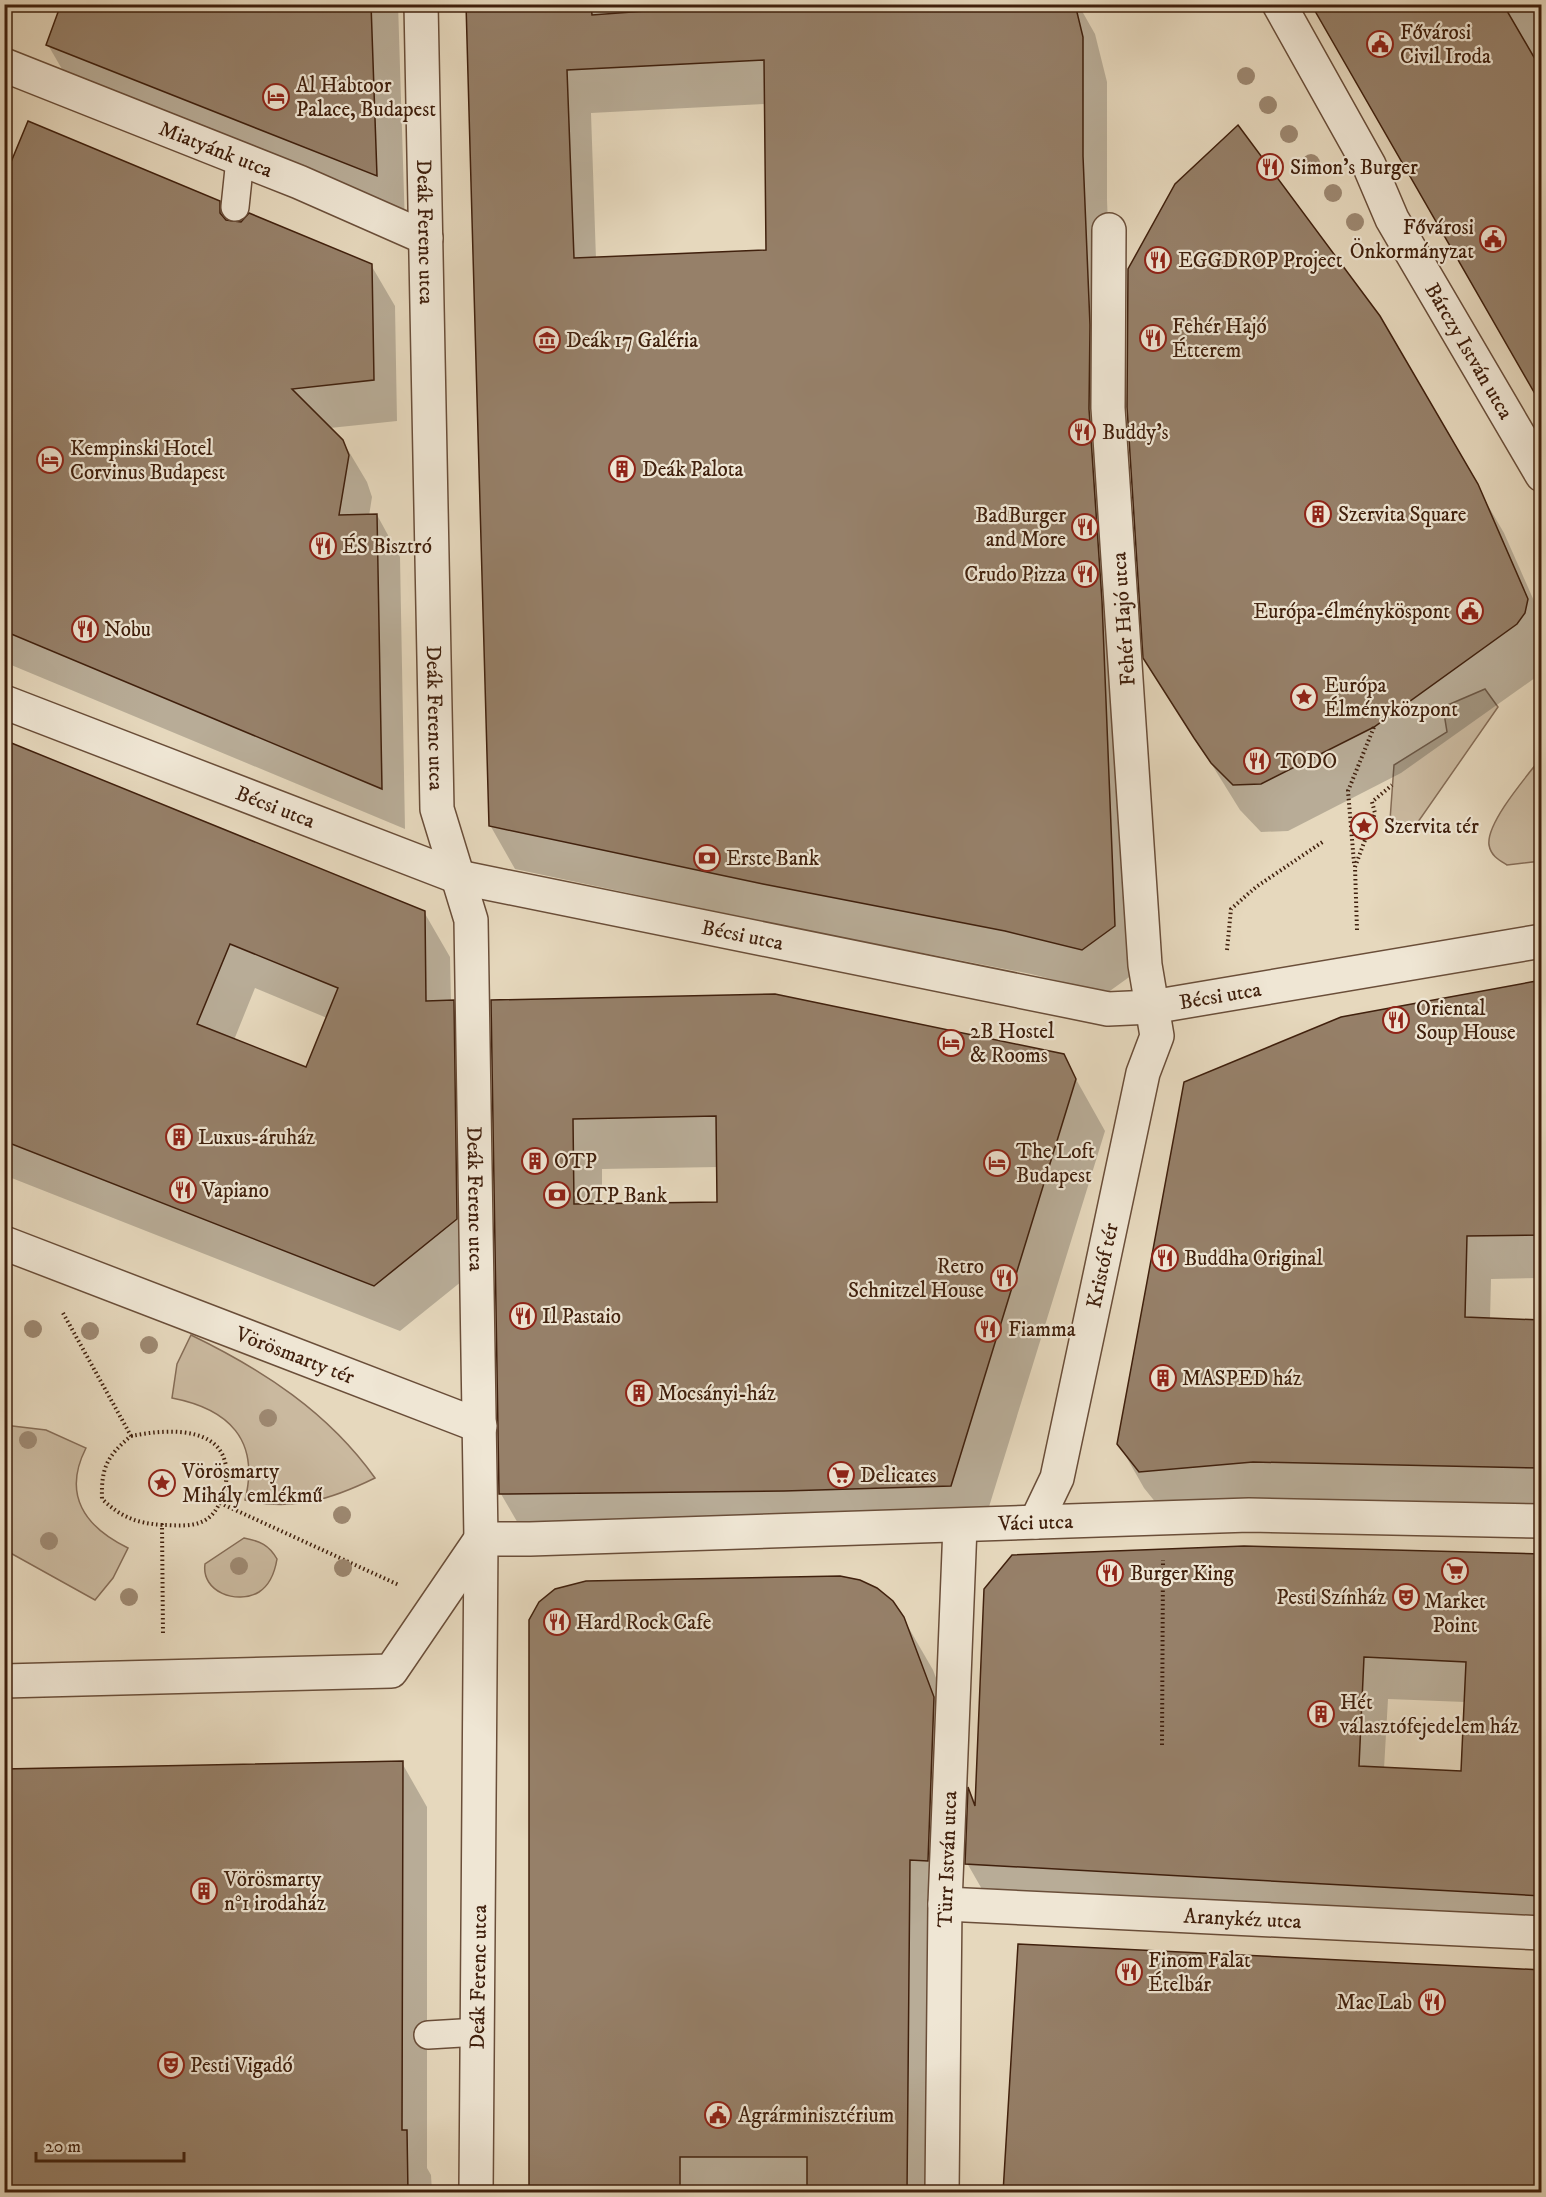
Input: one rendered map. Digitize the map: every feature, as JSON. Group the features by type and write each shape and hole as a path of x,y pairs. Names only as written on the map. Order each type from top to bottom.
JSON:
{"street":[{"name":"Deák Ferenc utca","path":"421,4 437,809 471,920 480,1426"},
{"name":"Bárczy István utca","path":"1279,4 1369,165 1392,219 1542,475"},
{"name":"Miatyánk utca","path":"4,65 299,182 426,238"},
{"name":"Fehér Hajó utca","path":"1108,230 1108,408 1145,965 1152,1007"},
{"name":"Bécsi utca","path":"4,702 458,877 1108,1009 1152,1007 1542,941"},
{"name":"Kristóf tér","path":"1036,1522 1057,1478 1143,1073 1157,1036 1152,1007"},
{"name":"Vörösmarty tér","path":"17,1247 480,1426"},
{"path":"4,1681 391,1671 481,1539 480,1426"},
{"name":"Váci utca","path":"481,1539 960,1526 1249,1515 1542,1521"},
{"name":"Türr István utca","path":"942,2193 945,1904 960,1526"},
{"name":"Deák Ferenc utca","path":"476,2193 481,1539"},
{"name":"Aranykéz utca","path":"945,1904 1542,1933"}],"lane":[{"path":"235,207 240,159"},
{"path":"428,2035 478,2032"}],"path":[{"path":"1357,937 1355,867 1348,791 1374,727"},
{"path":"1355,867 1375,813 1372,802 1392,785"},
{"path":"1226,960 1231,909 1256,887 1324,841"},
{"path":"17,1247 131,1436"},
{"path":"166,1430 193,1432 210,1442 222,1453 227,1466 226,1486 220,1503 208,1519 193,1525 141,1523 118,1514 102,1499 102,1476 110,1457 131,1436 166,1430"},
{"path":"220,1503 438,1602"},
{"path":"1162,1745 1163,1518"},
{"path":"162,1525 164,1677"}],"shaded area":[{"path":"1485,689 1498,707 1411,832 1390,820 1394,765 1447,732 1443,707"},
{"path":"1541,758 1541,861 1507,865 1492,852 1489,845 1490,836 1500,813"},
{"path":"191,1335 244,1363 292,1395 337,1433 375,1478 343,1492 295,1504 279,1505 245,1500 249,1479 248,1460 244,1444 236,1431 210,1410 172,1398 177,1364"},
{"path":"4,1425 46,1430 86,1448 76,1480 77,1495 82,1508 89,1520 100,1530 128,1548 113,1578 95,1600 5,1550"},
{"path":"244,1538 267,1547 277,1559 276,1564 269,1582 259,1592 250,1596 231,1596 215,1589 209,1582 205,1574 205,1564"}],"building":[{"name":"Al Habtoor Palace, Budapest","path":"61,4 371,4 377,176 46,45"},
{"path":"466,4 591,4 592,15 686,8 686,4 1075,4 1083,37 1083,156 1090,325 1089,409 1102,601 1115,926 1082,950 1005,931 763,884 489,826","holes":["764,60 766,250 574,258 567,70"]},
{"name":"Fővárosi Önkormányzat","path":"1311,4 1503,4 1542,71 1542,406"},
{"name":"Kempinski Hotel Corvinus Budapest","path":"28,121 220,201 220,213 226,220 241,222 249,213 372,264 374,380 292,389 343,440 349,455 339,515 377,514 382,789 4,631 4,179"},
{"name":"Szervita Square","path":"1238,125 1380,316 1478,484 1528,599 1525,613 1517,624 1374,727 1261,784 1233,785 1211,763 1143,658 1127,407 1128,269 1175,184"},
{"path":"4,740 425,911 426,1001 454,1000 457,1219 374,1286 4,1141","holes":["230,944 338,988 306,1067 197,1024"]},
{"path":"1542,980 1542,1235 1467,1236 1465,1317 1542,1320 1542,1468 1253,1462 1139,1472 1117,1444 1184,1082 1341,1017"},
{"path":"775,994 1064,1054 1076,1079 951,1486 784,1491 499,1494 491,1000","holes":["716,1116 717,1202 574,1204 573,1119"]},
{"path":"1244,1546 1542,1554 1542,1896 965,1864 968,1787 975,1806 984,1589 1012,1555","holes":["1364,1657 1466,1662 1461,1771 1359,1766"]},
{"path":"840,1576 860,1580 877,1588 893,1601 904,1617 934,1697 928,1861 910,1860 907,2193 807,2193 807,2157 680,2157 680,2193 529,2193 529,1620 539,1602 555,1589 586,1581"},
{"name":"Vörösmarty n°1 irodaház","path":"403,1761 402,2130 407,2130 408,2193 4,2193 4,1769"},
{"path":"1018,1944 1542,1970 1542,2193 1003,2193"}],"place":[{"name":"Fővárosi Civil Iroda","path":"1380,44"},
{"name":"Al Habtoor Palace, Budapest","path":"276,97"},
{"name":"Simon's Burger","path":"1270,167"},
{"name":"Fővárosi Önkormányzat","path":"1493,239"},
{"name":"EGGDROP Project","path":"1158,260"},
{"name":"Fehér Hajó Étterem","path":"1153,338"},
{"name":"Deák 17 Galéria","path":"547,340"},
{"name":"Buddy's","path":"1082,432"},
{"name":"Kempinski Hotel Corvinus Budapest","path":"50,460"},
{"name":"Deák Palota","path":"622,469"},
{"name":"Szervita Square","path":"1318,514"},
{"name":"BadBurger and More","path":"1085,527"},
{"name":"ÉS Bisztró","path":"323,546"},
{"name":"Crudo Pizza","path":"1085,574"},
{"name":"Európa-élményköspont","path":"1470,611"},
{"name":"Nobu","path":"85,629"},
{"name":"Európa Élményközpont","path":"1304,697"},
{"name":"TODO","path":"1257,761"},
{"name":"Szervita tér","path":"1364,826"},
{"name":"Erste Bank","path":"707,858"},
{"name":"Oriental Soup House","path":"1396,1020"},
{"name":"2B Hostel & Rooms","path":"951,1043"},
{"name":"Luxus-áruház","path":"179,1137"},
{"name":"OTP","path":"535,1161"},
{"name":"The Loft Budapest","path":"997,1163"},
{"name":"Vapiano","path":"183,1190"},
{"name":"OTP Bank","path":"557,1195"},
{"name":"Buddha Original","path":"1165,1258"},
{"name":"Retro Schnitzel House","path":"1004,1278"},
{"name":"Il Pastaio","path":"523,1316"},
{"name":"Fiamma","path":"988,1329"},
{"name":"MASPED ház","path":"1163,1378"},
{"name":"Mocsányi-ház","path":"639,1393"},
{"name":"Delicates","path":"841,1475"},
{"name":"Vörösmarty Mihály emlékmű","path":"162,1483"},
{"name":"Market Point","path":"1455,1571"},
{"name":"Burger King","path":"1110,1573"},
{"name":"Pesti Színház","path":"1406,1597"},
{"name":"Hard Rock Cafe","path":"557,1622"},
{"name":"Hét választófejedelem ház","path":"1321,1714"},
{"name":"Vörösmarty n°1 irodaház","path":"204,1891"},
{"name":"Finom Falat Ételbár","path":"1129,1972"},
{"name":"Mac Lab","path":"1432,2002"},
{"name":"Pesti Vigadó","path":"171,2065"},
{"name":"Agrárminisztérium","path":"718,2115"}]}
